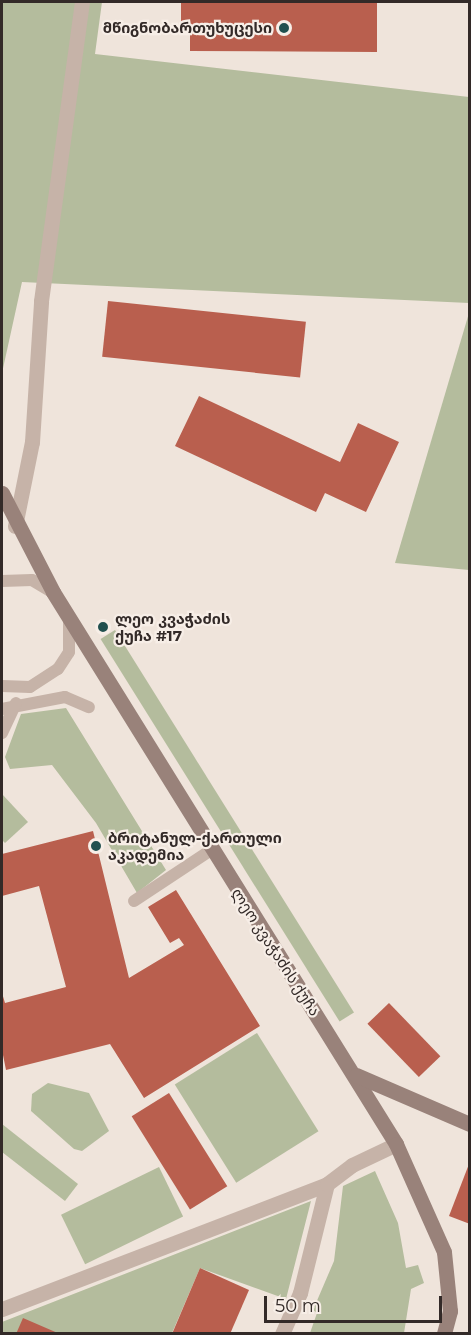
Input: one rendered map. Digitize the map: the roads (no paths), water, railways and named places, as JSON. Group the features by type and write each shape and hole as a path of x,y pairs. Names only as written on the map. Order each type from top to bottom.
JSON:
{"main road":[{"name":"ლეო კვაჭაძის ქუჩა","path":"2,492 15,526 53,592 68,613 211,850 356,1075 396,1144 444,1252 450,1311 444,1334"},
{"path":"356,1075 470,1124"}],"street":[{"path":"15,526 32,442 40,302 82,2"},
{"path":"2,1309 327,1184 352,1165 396,1144"},
{"path":"282,1334 300,1293 327,1184"}],"lane":[{"path":"2,581 32,580 53,592"},
{"path":"2,733 15,705 43,682 69,652 68,613"},
{"path":"2,686 43,682"},
{"path":"2,709 65,697 89,707"},
{"path":"134,901 211,850"}],"place":[{"name":"მწიგნობართუხუცესი","path":"284,28"},
{"name":"ლეო კვაჭაძის ქუჩა #17","path":"103,627"},
{"name":"ბრიტანულ-ქართული აკადემია","path":"96,846"}]}
